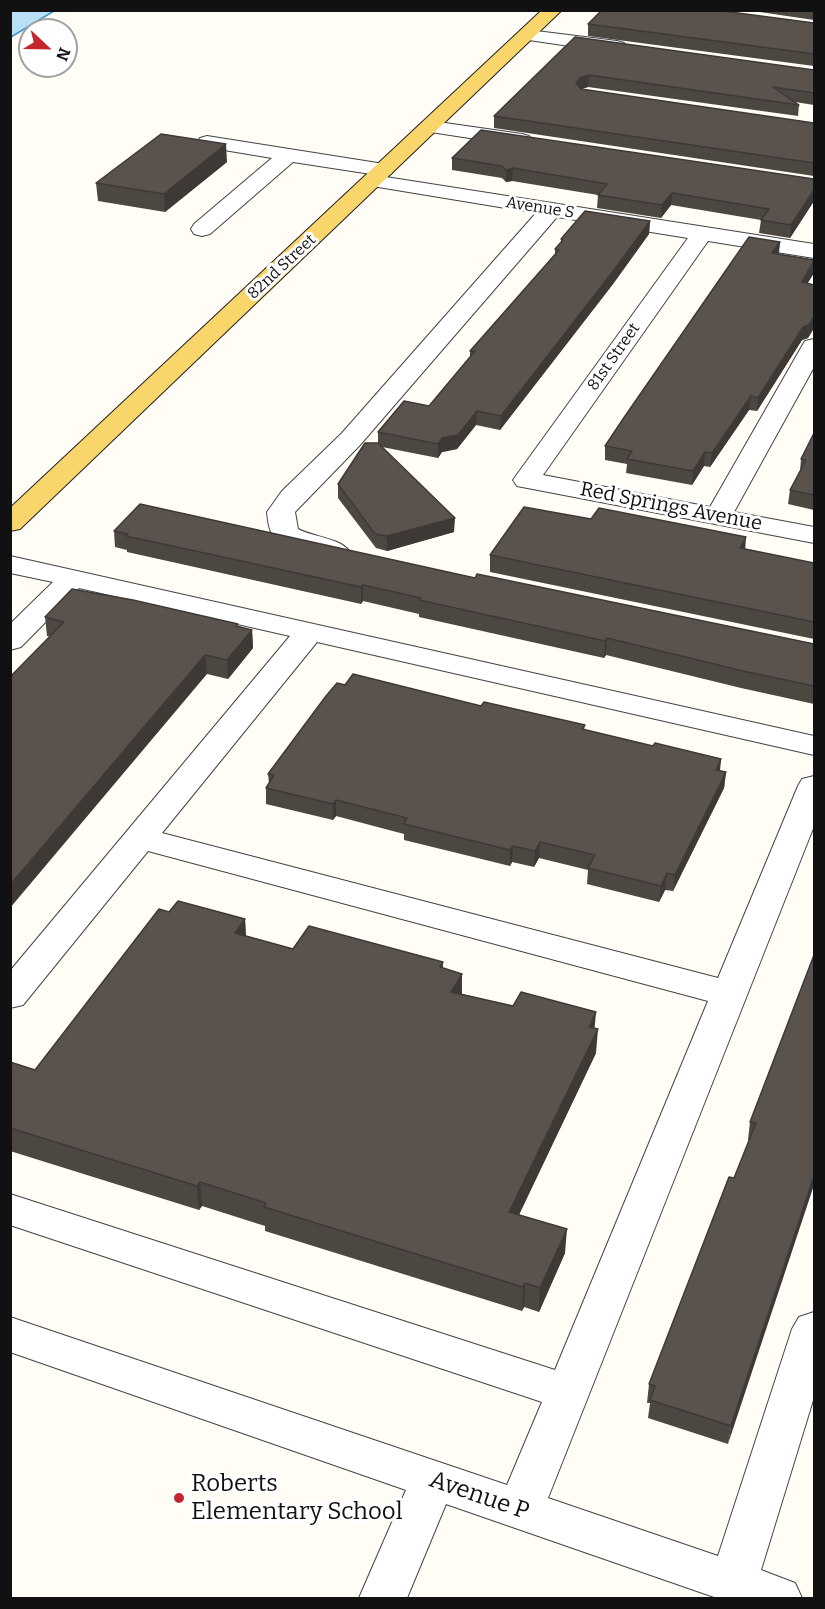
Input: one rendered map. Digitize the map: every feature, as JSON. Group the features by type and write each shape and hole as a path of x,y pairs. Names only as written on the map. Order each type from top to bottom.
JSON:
{"main road":[{"name":"82nd Street","path":"10,523 553,10"}],"street":[{"path":"528,35 631,49"},
{"path":"431,127 536,142"},
{"name":"Avenue S","path":"207,142 288,155 379,176 552,209 814,251"},
{"path":"202,229 288,155"},
{"path":"362,556 299,541 287,534 282,524 281,512 292,497 351,439 552,209"},
{"name":"81st Street","path":"526,480 702,233"},
{"path":"718,516 814,346"},
{"name":"Red Springs Avenue","path":"526,480 814,534"},
{"path":"10,564 814,745"},
{"path":"10,642 73,578"},
{"path":"10,996 310,631"},
{"path":"520,1510 814,786"},
{"path":"140,838 730,993"},
{"path":"10,1209 568,1392"},
{"path":"733,1583 814,1329"},
{"name":"Avenue P","path":"10,1334 778,1599"},
{"path":"383,1599 433,1480"}],"water":[{"path":"11,10 54,10 42,18 18,18 18,33 11,37"}],"building":[{"path":"602,10 715,10 814,23 814,54 588,24"},
{"path":"575,37 814,70 814,93 773,87 799,105 589,75 580,78 576,83 581,89 814,123 814,163 494,116"},
{"path":"481,130 814,179 814,190 791,225 761,220 769,209 672,193 662,205 598,195 607,184 513,168 506,170 502,166 452,158"},
{"path":"161,134 226,144 164,194 96,183"},
{"path":"585,211 650,221 501,416 477,411 458,435 442,438 438,444 378,432 404,401 429,406 475,351 470,351 559,250 555,249 563,240 561,239"},
{"path":"749,237 780,242 772,253 814,260 802,282 814,285 814,317 809,325 803,327 758,398 751,396 712,453 705,452 693,471 627,459 632,451 605,446 623,419"},
{"path":"814,433 814,495 790,490 806,460 801,459"},
{"path":"365,443 378,443 455,518 387,536 375,534 338,484"},
{"path":"140,504 475,578 477,574 814,644 814,686 607,638 605,641 419,600 421,598 363,585 361,587 126,536 128,534 114,531"},
{"path":"524,507 591,519 599,508 746,537 740,548 814,563 814,622 490,555"},
{"path":"72,589 133,600 238,624 236,626 252,630 227,660 205,655 10,885 10,677 64,622 45,617"},
{"path":"353,674 481,706 484,702 585,725 582,729 653,746 655,743 721,759 716,770 726,772 675,875 667,873 661,886 588,868 595,855 540,842 535,851 513,846 510,850 404,824 407,818 336,800 333,804 266,788 274,775 268,774 326,696 337,683 345,685"},
{"path":"178,901 245,919 235,933 293,949 309,926 443,962 440,967 462,974 451,992 513,1006 521,992 596,1012 589,1027 598,1029 509,1212 567,1229 540,1288 525,1283 523,1287 264,1207 266,1203 200,1182 197,1186 10,1128 10,1062 35,1070 159,909 169,912"},
{"path":"814,955 814,1176 731,1426 650,1400 655,1386 649,1384 729,1177 734,1178 756,1123 750,1122"}],"place":[{"name":"Roberts Elementary School","path":"179,1498"}]}
